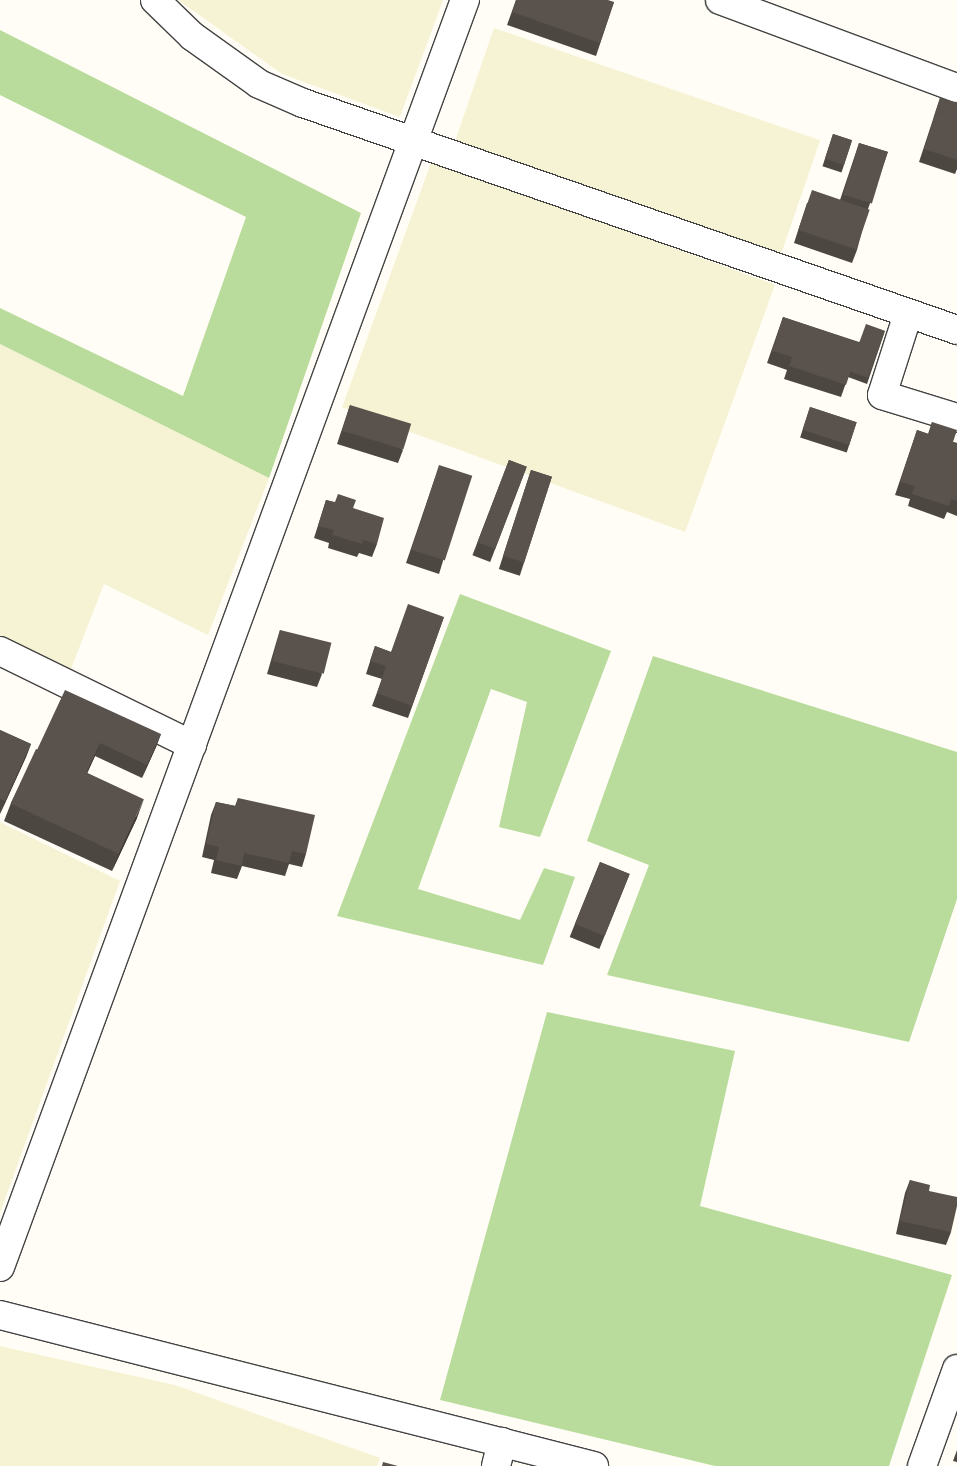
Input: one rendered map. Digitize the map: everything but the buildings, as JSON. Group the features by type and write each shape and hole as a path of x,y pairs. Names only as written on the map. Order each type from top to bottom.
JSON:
{"street":[{"path":"155,0 192,36 259,84 303,103 957,330"},
{"path":"0,1267 415,141 465,0"},
{"path":"720,0 957,88"},
{"path":"908,314 882,395 957,418"},
{"path":"0,651 192,745"},
{"path":"0,1316 499,1454 594,1466"},
{"path":"922,1466 957,1369"}],"shaded area":[{"path":"178,0 443,0 400,117 282,74"},
{"path":"494,28 820,140 781,254 455,141"},
{"path":"432,160 775,285 685,532 342,407"},
{"path":"0,344 269,478 208,635 104,584 69,674 0,641"},
{"path":"0,822 120,881 0,1213"},
{"path":"0,1346 175,1385 380,1458 377,1466 0,1466"}],"green space":[{"path":"0,30 361,213 269,478 0,344 0,308 183,396 246,217 0,95"},
{"path":"460,594 611,651 540,837 499,827 527,702 491,689 418,889 520,920 544,868 575,877 543,965 337,916"},
{"path":"653,656 957,752 957,899 909,1042 607,975 649,865 587,841"},
{"path":"547,1012 735,1051 700,1206 952,1275 889,1466 715,1466 440,1400"}]}
